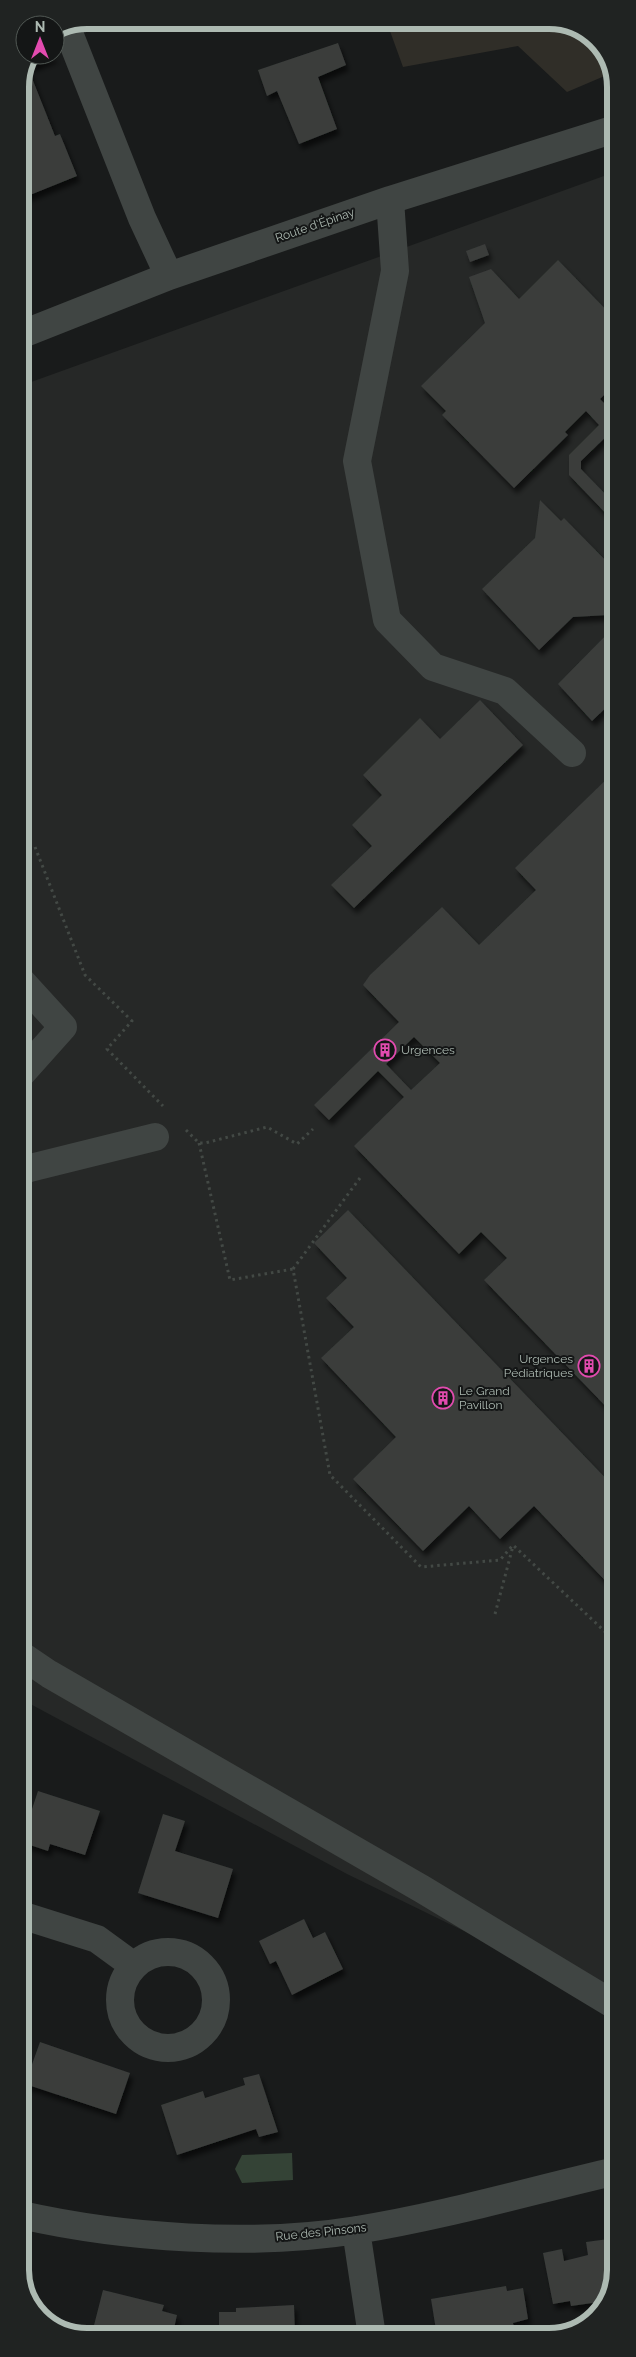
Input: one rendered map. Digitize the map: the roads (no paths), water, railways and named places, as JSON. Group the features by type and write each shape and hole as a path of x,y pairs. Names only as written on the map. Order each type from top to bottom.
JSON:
{"street":[{"path":"69,32 142,218 169,276"},
{"name":"Route d'Épinay","path":"29,331 169,276 390,200 607,132"},
{"path":"390,200 395,271 357,460 387,620 434,667 505,691 572,753"},
{"path":"29,991 63,1027 29,1065"},
{"path":"29,1168 154,1137"},
{"path":"29,1660 422,1889 607,2001"},
{"path":"29,1918 97,1939 134,1966"},
{"name":"Rue des Pinsons","path":"29,2217 79,2226 135,2232 214,2238 287,2237 356,2230 607,2173"},
{"path":"356,2230 371,2328"}],"place":[{"name":"Urgences","path":"385,1050"},
{"name":"Urgences Pédiatriques","path":"589,1366"},
{"name":"Le Grand Pavillon","path":"443,1398"}]}
